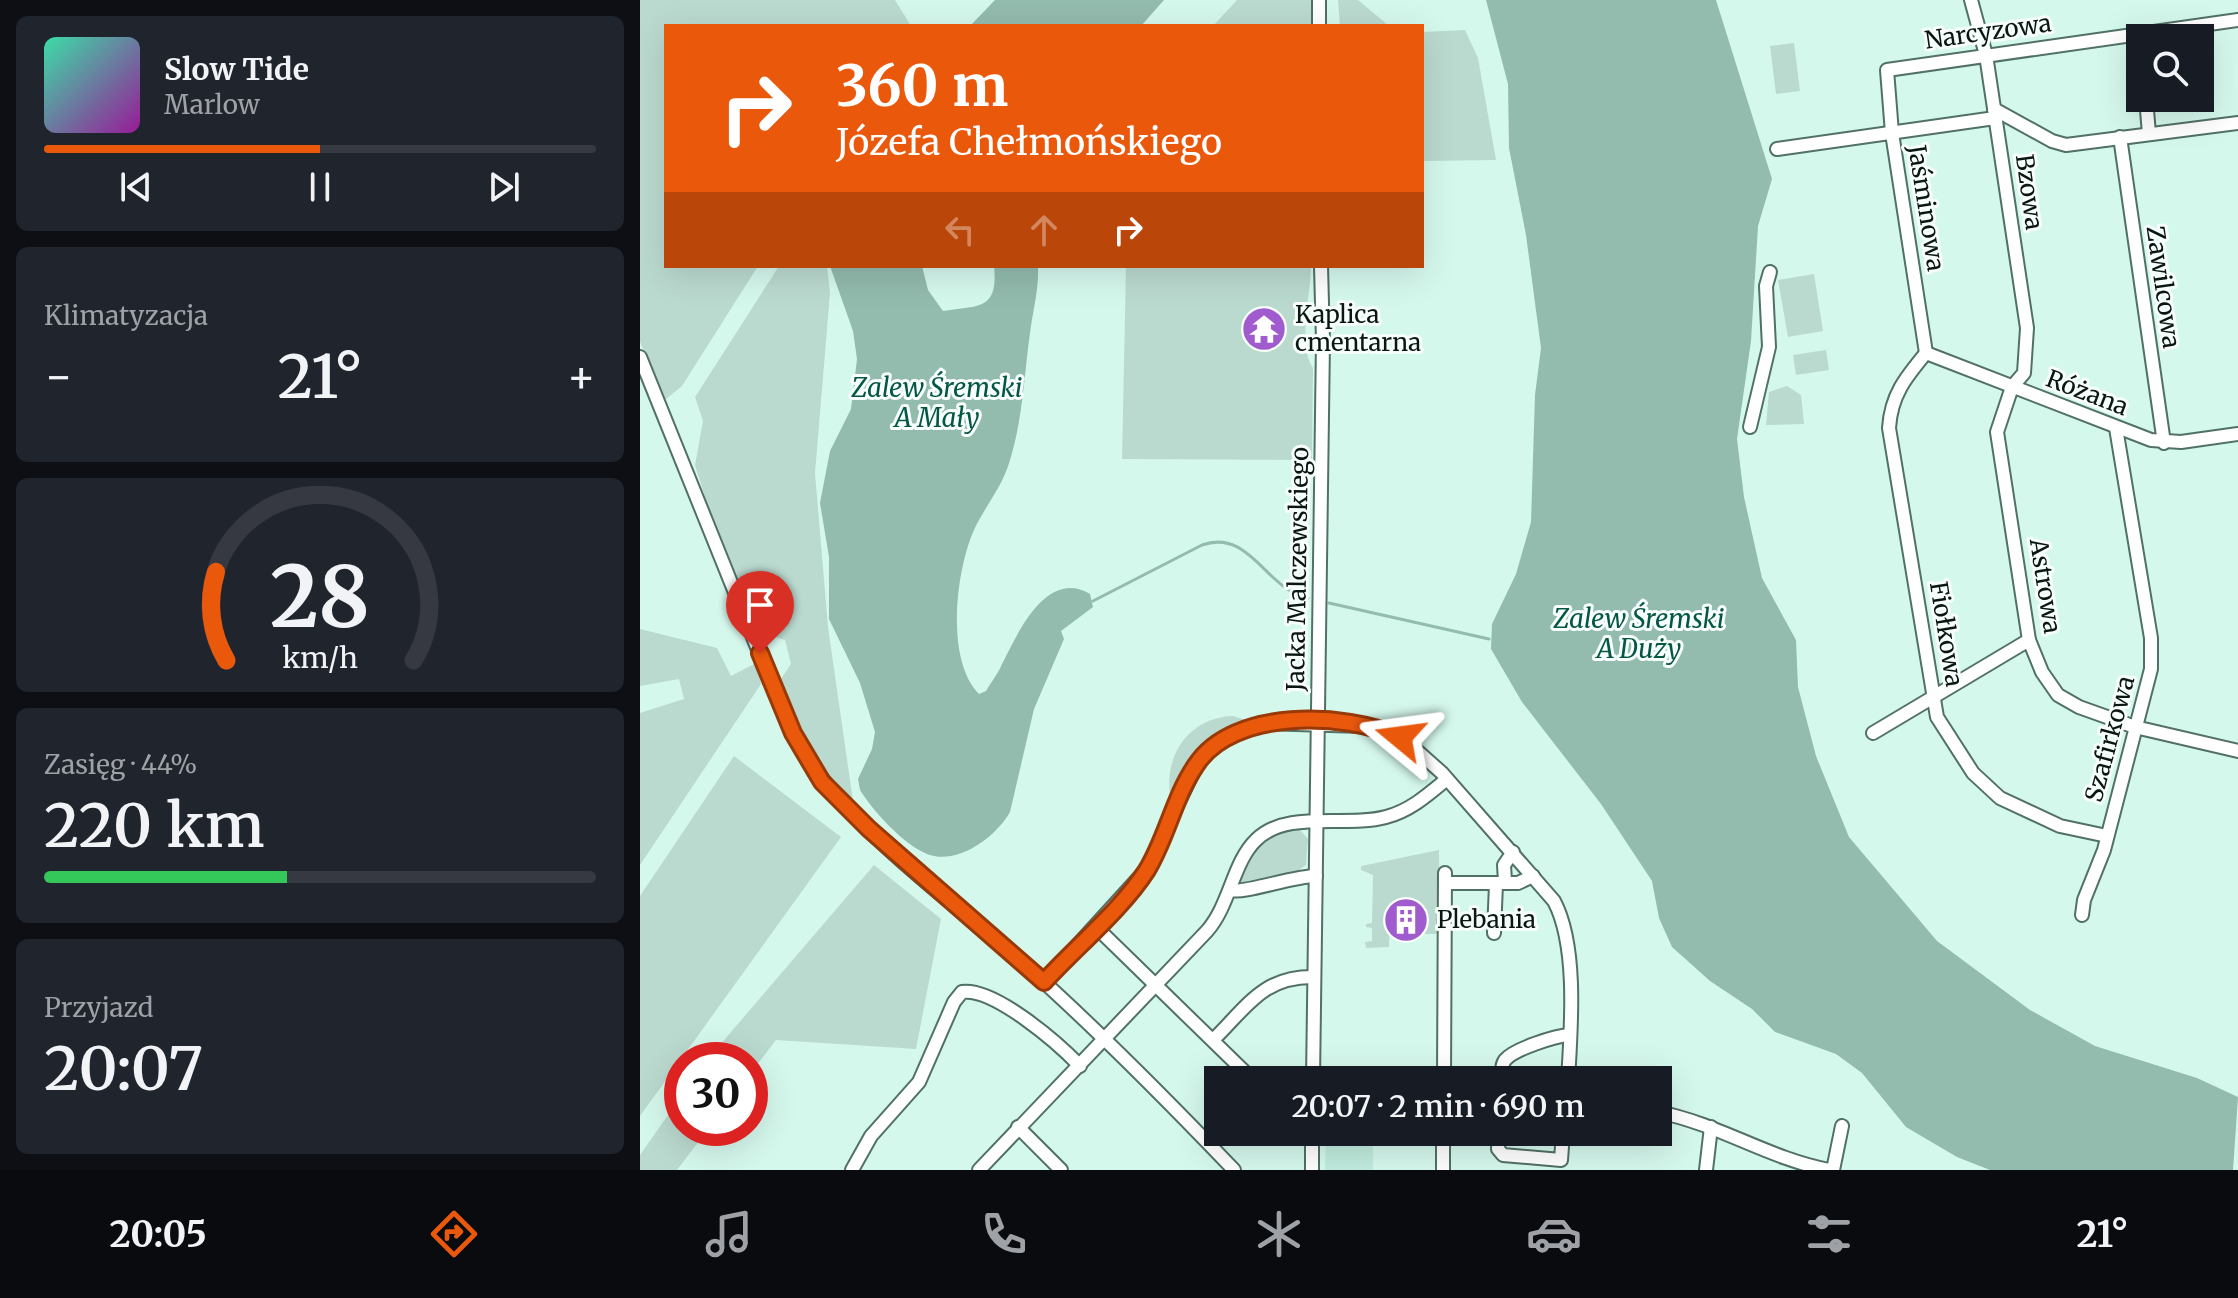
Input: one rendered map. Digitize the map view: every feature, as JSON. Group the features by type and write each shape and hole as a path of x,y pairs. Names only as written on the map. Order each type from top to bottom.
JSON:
{"street":[{"path":"1319,0 1319,24"},
{"name":"Bzowa","path":"1971,0 1986,55 2027,328 2024,373 2012,387"},
{"name":"Narcyzowa","path":"2214,24 2238,20"},
{"name":"Narcyzowa","path":"1887,70 2126,38"},
{"name":"Jaśminowa","path":"1887,70 1892,133 1926,353"},
{"path":"2147,112 2149,134"},
{"path":"1777,149 1892,133 1994,114 2066,145 2238,123"},
{"name":"Zawilcowa","path":"2120,137 2164,443"},
{"name":"Jacka Malczewskiego","path":"1313,1066 1323,346 1321,268"},
{"path":"1750,427 1769,347 1766,286 1770,272"},
{"path":"1306,345 1323,346"},
{"name":"Różana","path":"1926,353 2116,428 2164,443 2238,434"},
{"name":"Fiołkowa","path":"1926,353 1902,382 1893,399 1889,428 1937,717 1961,758 2000,798 2060,826 2107,836"},
{"path":"640,357 783,711 808,762 854,815 1105,1037 1234,1170"},
{"name":"Astrowa","path":"2012,387 1997,432 2029,640 2042,672 2058,695 2079,707 2135,727 2238,751"},
{"name":"Szafirkowa","path":"2082,915 2084,900 2107,836 2151,669 2151,638 2116,428"},
{"path":"1873,733 2029,640"},
{"path":"1044,982 1146,870 1186,782 1210,749 1233,733 1254,724 1318,722 1391,733 1418,749 1554,901 1563,925 1569,963 1568,1066"},
{"path":"979,1170 1211,926 1232,890 1247,850 1260,836 1283,825 1394,815 1414,805 1447,779"},
{"path":"1494,933 1500,882 1504,865 1513,852"},
{"path":"1232,890 1244,892 1269,882 1316,876"},
{"path":"1444,1066 1445,878 1518,883 1533,876"},
{"path":"1096,927 1239,1066"},
{"path":"1213,1040 1270,984 1289,977 1314,977"},
{"path":"852,1170 871,1136 919,1082 954,1002 962,992 976,993 1012,1012 1051,1038 1080,1066"},
{"path":"1503,1066 1508,1058 1549,1038 1569,1035"},
{"path":"1672,1116 1711,1127 1777,1158 1831,1170 1842,1126"},
{"path":"1018,1127 1061,1170"},
{"path":"1706,1170 1711,1127"},
{"path":"1311,1169 1312,1146"},
{"path":"1443,1146 1443,1170"},
{"path":"1498,1146 1503,1155 1561,1160 1562,1146"}],"shaded area":[{"path":"640,0 895,0 910,24 664,24 664,268 757,268 682,386 665,400 640,342"},
{"path":"1237,0 1314,0 1314,24 1215,24"},
{"path":"1338,0 1358,0 1387,24 1340,24"},
{"path":"1465,30 1478,58 1496,160 1424,161 1424,32"},
{"path":"1794,43 1800,91 1776,94 1770,46"},
{"path":"778,268 827,268 830,293 815,473 828,627 853,801 814,760 779,682 791,664 785,640 760,632 706,500 695,465 703,421 695,397"},
{"path":"1126,268 1311,268 1305,333 1308,358 1313,368 1312,460 1122,459"},
{"path":"1814,274 1823,331 1788,337 1778,280"},
{"path":"1826,350 1829,370 1796,375 1793,355"},
{"path":"1787,386 1801,395 1804,424 1766,425 1769,392"},
{"path":"640,629 717,648 731,676 756,663 761,684 640,865 640,713 684,699 679,679 640,686"},
{"path":"1233,716 1249,721 1229,730 1192,762 1171,799 1171,768 1182,742 1203,723"},
{"path":"734,756 841,837 693,1042 664,1042 664,1083 640,1116 640,896"},
{"path":"1298,828 1308,839 1306,865 1296,872 1241,887 1241,875 1249,855 1277,834"},
{"path":"1439,850 1440,934 1416,934 1419,915 1416,907 1397,906 1396,912 1390,912 1389,947 1366,948 1365,942 1372,941 1372,928 1366,927 1366,924 1372,923 1373,875 1361,870 1361,866"},
{"path":"874,865 941,919 916,1049 776,1040 768,1050 768,1042 722,1042"},
{"path":"664,1121 664,1146 695,1146 677,1170 640,1170 640,1155"},
{"path":"1326,1146 1373,1146 1373,1170 1325,1170"}],"water":[{"path":"995,0 1164,0 1143,24 972,24"},
{"name":"Zalew Śremski A Duży","path":"1486,0 1716,0 1772,179 1758,226 1751,341 1737,439 1744,497 1762,578 1796,640 1798,687 1816,756 1849,837 1937,941 2030,1010 2095,1046 2197,1078 2238,1097 2233,1170 1990,1170 1957,1157 1906,1127 1862,1073 1836,1054 1775,1032 1752,1009 1710,981 1672,947 1659,918 1652,881 1601,804 1522,702 1491,649 1492,624 1516,574 1531,522 1535,395 1541,348 1526,235 1509,148 1508,84"},
{"name":"Zalew Śremski A Mały","path":"831,268 922,268 928,290 943,311 983,304 989,299 995,281 994,268 1038,268 1014,444 1003,479 974,530 962,568 958,638 968,679 979,694 986,691 1025,622 1047,597 1060,590 1074,588 1090,594 1093,607 1061,631 1064,639 1034,709 1010,812 985,839 963,853 951,856 927,854 908,843 881,817 860,790 858,779 872,749 875,732 860,683 829,619 829,557 820,503 830,451 851,409 857,359 853,331"}],"waterway":[{"path":"1093,601 1202,545 1219,542 1246,552 1280,584 1308,598"},
{"path":"1329,603 1489,639"}],"place":[{"name":"Kaplica cmentarna","path":"1264,329"},
{"name":"Plebania","path":"1406,920"}],"route":[{"path":"760,653 803,754 822,782 869,829 1044,982 1143,876 1194,767 1218,742 1248,726 1278,721 1363,726 1400,737"}]}
